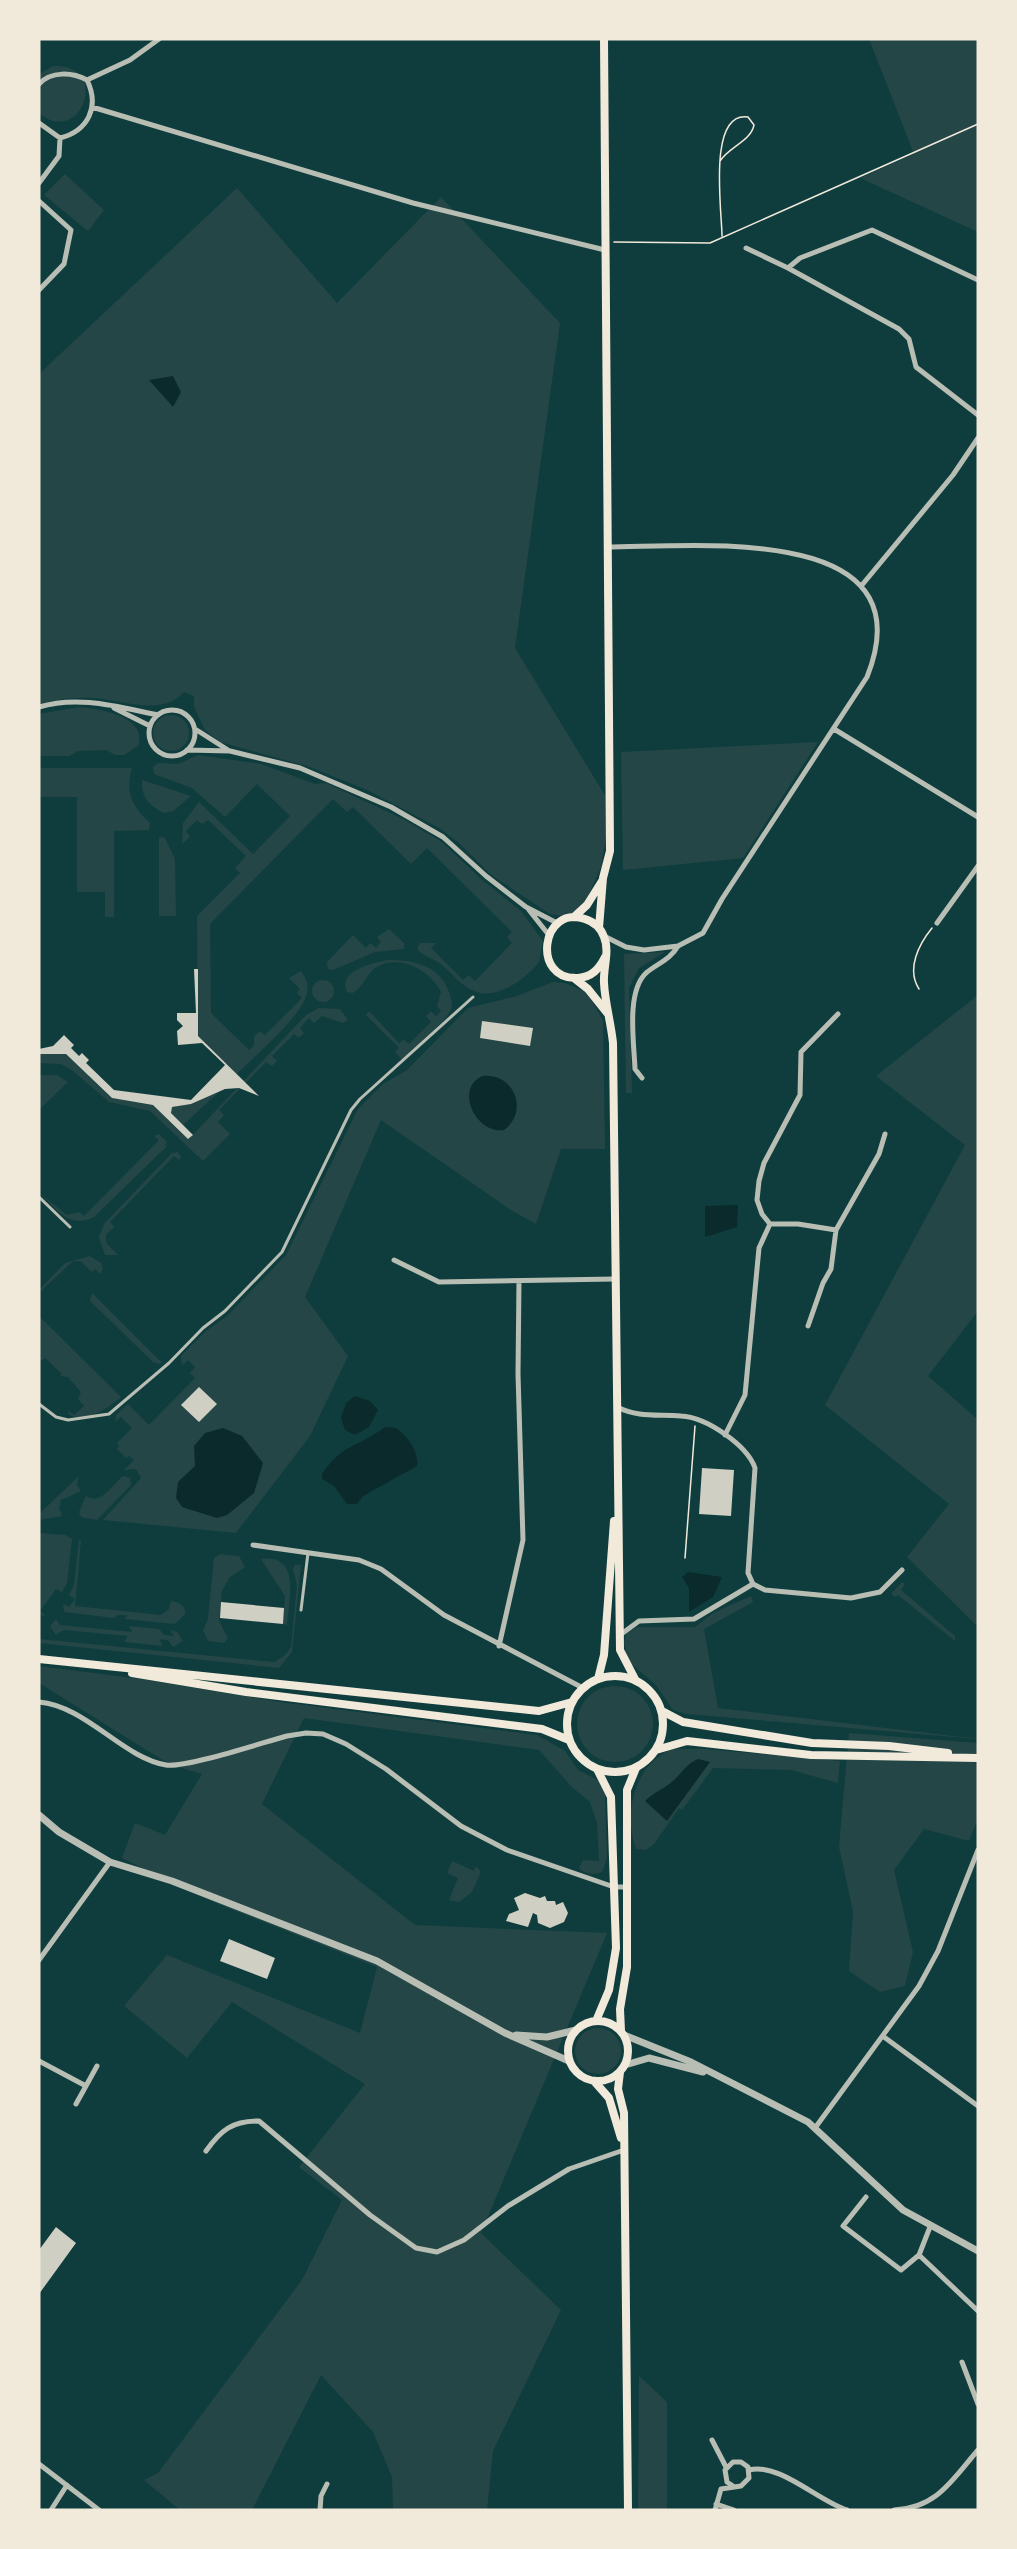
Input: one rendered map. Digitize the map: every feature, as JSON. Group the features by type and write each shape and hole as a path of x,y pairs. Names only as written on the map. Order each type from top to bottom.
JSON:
{"main road":[{"path":"39,1659 246,1692 542,1729 569,1740 585,1762 597,1769 623,1772 636,1768 656,1750 662,1737 662,1711 652,1693 636,1680 620,1650 613,1043 604,984 605,957 602,932 603,878 610,851 604,39"},
{"path":"603,878 587,905 574,917 557,923 548,934 546,944 548,961 558,973 574,978 588,989 609,1015"},
{"path":"574,917 588,920 602,932"},
{"path":"574,978 594,973 605,957"},
{"path":"598,1679 604,1655 618,1485"},
{"path":"69,1663 214,1675 539,1711 572,1702"},
{"path":"569,1740 568,1714 572,1702 584,1688 598,1679 617,1676 636,1680"},
{"path":"662,1711 683,1722 812,1743 889,1746 978,1757"},
{"path":"656,1750 687,1741 811,1755 978,1757"},
{"path":"594,2081 603,2081 620,2072 625,2065 628,2045 622,2033 620,2009 627,1967 625,1887 627,1790 636,1768"},
{"path":"596,2021 609,1990 616,1948 611,1797 597,1769"},
{"path":"622,2033 605,2021 596,2021 576,2030 568,2045 569,2061 579,2074 594,2081 609,2098 624,2150"},
{"path":"620,2072 618,2089 624,2113 628,2510"}],"street":[{"path":"87,81 130,60 159,39"},
{"path":"39,84 59,74 78,76 87,81"},
{"path":"60,138 71,135 89,119 92,107 87,81"},
{"path":"92,107 413,203 605,246"},
{"path":"39,123 60,138"},
{"path":"39,183 59,156 60,138"},
{"path":"39,201 71,230 64,264 39,290"},
{"path":"788,268 800,258 872,230 978,280"},
{"path":"746,248 788,268 899,329 909,339 916,367 978,415"},
{"path":"862,585 953,475 978,438"},
{"path":"602,932 626,947 644,950 678,946 694,940 710,925 722,899 867,677 878,644 875,621 862,585 822,561 765,548 607,546"},
{"path":"39,707 64,701 107,704 158,715"},
{"path":"107,704 150,726"},
{"path":"195,729 192,744 187,750 174,756 160,753 151,743 150,726 158,715 165,711 180,711 187,715 195,729 230,751"},
{"path":"834,729 978,817"},
{"path":"187,750 230,751 300,768 392,807 443,837 486,876 526,907 557,923"},
{"path":"937,923 978,866"},
{"path":"526,907 548,934"},
{"path":"642,1078 635,1069 634,993 646,973 671,958 678,946"},
{"path":"770,1224 762,1214 757,1200 764,1163 800,1095 801,1052 838,1014"},
{"path":"808,1326 823,1283 831,1269 836,1230 879,1154 885,1134"},
{"path":"770,1224 798,1224 836,1230"},
{"path":"724,1435 746,1395 759,1248 770,1224"},
{"path":"394,1260 439,1282 615,1279"},
{"path":"499,1646 523,1540 518,1374 519,1281"},
{"path":"617,1407 636,1416 684,1416 696,1419 724,1435 750,1456 755,1468 748,1573 753,1584 765,1590 851,1598 880,1592 902,1570"},
{"path":"253,1545 359,1560 381,1569 444,1616 499,1646 572,1679 584,1688"},
{"path":"620,1635 639,1621 694,1619 753,1584"},
{"path":"39,1702 62,1707 146,1757 166,1765 287,1736 306,1733 323,1734 367,1756 457,1823 507,1850 614,1887 625,1887"},
{"path":"39,1815 60,1832 110,1862 172,1881 376,1961 505,2033 569,2061"},
{"path":"815,2128 884,2037 919,1986 938,1951 978,1850"},
{"path":"39,1960 110,1862"},
{"path":"505,2033 547,2037 576,2030"},
{"path":"622,2033 690,2061 815,2128 878,2190 903,2210 930,2227 978,2251"},
{"path":"884,2037 978,2106"},
{"path":"625,2065 650,2058 714,2075"},
{"path":"39,2061 86,2086"},
{"path":"76,2104 97,2066"},
{"path":"206,2151 220,2131 231,2124 259,2121 370,2215 416,2248 437,2252 464,2240 508,2206 569,2169 624,2150"},
{"path":"866,2197 843,2226 901,2270 919,2255 930,2227"},
{"path":"919,2255 978,2311"},
{"path":"962,2362 978,2404"},
{"path":"712,2439 726,2467 725,2478 733,2486"},
{"path":"894,2510 915,2509 938,2496 978,2450"},
{"path":"726,2467 737,2461 745,2464 749,2470 749,2478 744,2484 721,2489 716,2507 734,2510"},
{"path":"39,2464 99,2510"},
{"path":"749,2470 760,2467 772,2470 834,2506 848,2510"},
{"path":"320,2510 321,2496 327,2484"},
{"path":"51,2510 67,2485"}],"lane":[{"path":"39,1404 56,1417 68,1420 105,1416 169,1363 202,1328 225,1311 282,1252 351,1110 360,1099 473,996"},
{"path":"39,1197 70,1227"},
{"path":"301,1610 308,1553"}],"path":[{"path":"720,161 727,151 752,133 754,125 748,117 738,117 728,124 720,142 720,161 722,237"},
{"path":"605,246 710,243 978,124"},
{"path":"919,989 913,974 914,965 921,944 937,923"},
{"path":"685,1558 696,1419"}],"shaded area":[{"path":"869,39 978,39 978,232 860,178 914,154"},
{"path":"53,66 71,69 82,77 86,89 84,102 77,113 67,120 54,121 39,113 39,74"},
{"path":"65,174 104,210 88,231 44,195"},
{"path":"237,188 337,303 441,197 560,323 515,648 606,797 606,838 601,867 585,903 576,913 563,916 550,914 490,874 458,842 439,828 367,790 310,767 220,742 205,730 194,707 194,696 184,692 175,700 154,705 88,698 39,704 39,374"},
{"path":"173,376 181,392 173,407 149,380"},
{"path":"79,707 110,712 129,721 136,728 139,736 138,746 124,755 115,755 106,750 78,751 69,756 39,756 39,714"},
{"path":"171,715 184,720 189,733 184,746 171,751 158,746 153,733 158,720"},
{"path":"818,742 743,858 623,870 621,752"},
{"path":"198,755 261,764 315,784 326,783 403,819 442,842 481,879 521,911 543,941 539,962 510,987 492,993 483,993 464,986 441,964 419,951 417,949 420,943 436,943 431,948 463,980 469,975 475,981 512,943 507,937 512,932 427,848 411,864 353,807 347,812 333,799 210,924 211,1013 249,1050 254,1046 254,1037 259,1031 265,1035 302,998 297,993 300,989 289,978 301,971 307,984 307,993 296,1013 237,1074 198,1036 197,916 240,873 235,868 246,856 208,820 202,824 197,820 186,831 190,837 182,844 183,823 199,802 253,854 290,816 257,784 225,817 192,788 154,774 153,767 158,763 178,764"},
{"path":"39,768 132,768 129,784 132,798 139,811 150,823 149,830 114,831 114,917 105,917 105,892 77,892 77,797 39,797"},
{"path":"142,780 191,796 173,811 164,813 147,800"},
{"path":"159,838 165,838 175,859 176,916 159,916"},
{"path":"389,929 404,943 404,949 375,952 333,970 328,969 327,962 353,935 366,948 370,943 376,948 381,942 377,937"},
{"path":"665,952 639,968 629,988 632,1093 626,1093 624,954"},
{"path":"388,960 416,963 432,970 445,983 452,1006 436,1028 402,1060 395,1052 399,1048 366,1015 369,1011 399,1043 404,1040 409,1044 431,1022 426,1016 431,1011 436,1016 441,1011 437,1006 441,992 422,971 404,963 394,962 375,968 353,993 347,992 345,984 352,973 366,966"},
{"path":"323,980 331,983 334,991 331,999 323,1002 315,999 312,991 315,983"},
{"path":"553,982 565,983 588,993 603,1021 605,1149 561,1149 536,1224 511,1210 381,1120 305,1297 348,1356 310,1436 236,1533 103,1520 141,1478 136,1469 124,1470 134,1460 129,1456 126,1458 117,1449 119,1446 117,1443 132,1428 121,1417 115,1422 116,1415 128,1404 149,1425 195,1378 190,1373 195,1367 188,1360 182,1365 181,1356 206,1331 227,1316 286,1255 358,1109 383,1084 407,1070 468,1008 517,996"},
{"path":"978,995 978,1311 928,1376 978,1420 978,1627 907,1557 949,1504 825,1405 965,1145 876,1076"},
{"path":"319,1008 340,1009 348,1020 343,1023 322,1016 314,1023 309,1018 300,1028 304,1033 299,1038 294,1034 272,1056 277,1061 272,1066 266,1062 219,1110 224,1115 218,1122 230,1134 203,1161 150,1111 109,1102 72,1070 61,1064 39,1063 39,1054 66,1054 111,1098 153,1105 189,1139 306,1015"},
{"path":"39,1075 57,1075 68,1082 39,1110"},
{"path":"483,1076 503,1081 515,1095 516,1114 504,1130 484,1125 472,1109 469,1099 470,1090 474,1082"},
{"path":"221,1090 183,1125 170,1111 172,1107 191,1104"},
{"path":"159,1134 167,1142 165,1145 167,1146 94,1217 86,1220 71,1220 42,1195 67,1215 79,1212 84,1216 159,1140 154,1136"},
{"path":"177,1151 181,1157 179,1160 174,1156 110,1222 114,1227 106,1235 106,1243 118,1255 105,1255 99,1237 104,1224 173,1152 174,1154"},
{"path":"738,1205 737,1227 705,1237 705,1206"},
{"path":"90,1256 101,1263 103,1269 100,1274 95,1269 92,1272 80,1261 73,1261 39,1293 39,1290 65,1263"},
{"path":"92,1293 163,1362 159,1364 153,1362 90,1301"},
{"path":"39,1316 121,1397 110,1406 89,1416 75,1417 68,1414 69,1411 74,1415 84,1406 78,1399 81,1392 68,1377 60,1376 62,1374 45,1358 39,1362"},
{"path":"355,1396 370,1401 378,1410 369,1427 355,1435 345,1430 341,1418 346,1403"},
{"path":"385,1427 396,1428 405,1435 416,1455 417,1466 363,1496 357,1504 347,1504 334,1486 322,1479 322,1474 337,1456"},
{"path":"223,1428 242,1436 263,1463 254,1493 227,1515 217,1518 182,1507 176,1498 178,1482 195,1466 194,1446 205,1433"},
{"path":"79,1476 77,1485 81,1491 61,1500 59,1508 62,1516 39,1520 39,1514"},
{"path":"123,1476 130,1478 131,1485 97,1520 81,1517 79,1512 86,1496 97,1498 101,1496"},
{"path":"39,1533 65,1535 72,1539 67,1583 62,1592 56,1589 40,1611 45,1615 43,1616 39,1613"},
{"path":"79,1540 81,1540 75,1606 161,1615 169,1609 171,1601 179,1603 185,1614 175,1624 125,1619 127,1615 118,1615 114,1618 64,1612 63,1604 69,1607 75,1599 69,1595 74,1585"},
{"path":"220,1554 239,1556 245,1567 229,1578 222,1591 219,1621 228,1638 224,1643 208,1641 203,1630 208,1619 214,1558"},
{"path":"261,1559 274,1559 282,1563 287,1571 290,1591 287,1625 283,1624 285,1596"},
{"path":"295,1565 301,1565 292,1652 279,1668 39,1643 39,1639 274,1662 285,1655 291,1647 297,1585 293,1569"},
{"path":"688,1572 722,1577 713,1597 689,1612 689,1588 682,1577"},
{"path":"902,1582 905,1584 901,1590 955,1636 955,1641 898,1595 895,1597 891,1594"},
{"path":"751,1596 753,1602 704,1629 718,1708 978,1739 687,1714 673,1710 656,1685 628,1661 624,1643 626,1634 637,1627 695,1627 713,1613"},
{"path":"56,1619 60,1625 132,1632 129,1626 159,1629 164,1635 174,1636 170,1630 177,1632 183,1641 173,1647 168,1640 159,1639 163,1646 124,1642 128,1636 64,1630 56,1635 50,1626"},
{"path":"39,1666 141,1679 280,1702 537,1735 565,1751 578,1770 598,1780 605,1795 607,1859 602,1872 593,1874 579,1868 583,1860 599,1861 597,1823 590,1802 572,1787 539,1750 304,1718 262,1804 415,1925 607,1933 481,2233 561,2310 493,2451 487,2510 393,2510 392,2477 373,2432 321,2375 252,2510 180,2510 144,2480 158,2473 302,2280 342,2200 299,2167 365,2084 232,2002 187,2058 124,2006 167,1955 360,2033 377,1967 211,1901 122,1858 135,1823 165,1835 202,1774 169,1764 39,1683"},
{"path":"615,1686 630,1689 642,1697 650,1709 653,1724 650,1739 642,1751 630,1759 615,1762 600,1759 588,1751 580,1739 577,1724 580,1709 588,1697 600,1689"},
{"path":"849,1733 978,1743 978,1819 969,1841 924,1829 894,1870 913,1952 905,1986 880,1992 849,1971 853,1911 839,1847"},
{"path":"672,1749 705,1749 840,1761 838,1783 791,1770 713,1768 682,1810 679,1808 654,1844 646,1850 636,1849 631,1820 635,1792 640,1778 659,1756"},
{"path":"698,1759 710,1762 667,1821 645,1801 670,1784 687,1766"},
{"path":"452,1861 474,1871 476,1866 481,1872 472,1892 459,1902 449,1900 458,1878 447,1873"},
{"path":"598,2028 614,2035 621,2051 614,2067 598,2074 582,2067 575,2051 582,2035"},
{"path":"639,2376 667,2402 667,2510 638,2510"}],"building":[{"path":"194,969 198,969 198,1036 259,1096 239,1088 225,1089 191,1104 172,1107 171,1113 193,1135 188,1139 153,1105 112,1098 66,1054 39,1054 39,1049 53,1046 64,1035 74,1045 71,1048 79,1056 82,1053 89,1060 86,1063 114,1090 191,1100 225,1065 202,1043 178,1045 177,1031 183,1026 177,1020 177,1013 196,1013"},
{"path":"482,1021 533,1028 530,1046 480,1038"},
{"path":"199,1387 217,1404 199,1422 181,1405"},
{"path":"702,1468 734,1470 731,1516 699,1514"},
{"path":"221,1602 284,1608 283,1624 220,1618"},
{"path":"525,1893 540,1898 545,1896 547,1901 555,1901 556,1905 563,1902 568,1913 564,1922 550,1928 538,1923 537,1915 533,1913 528,1927 506,1921 509,1914 519,1910 514,1898"},
{"path":"229,1939 275,1958 267,1979 220,1961"},
{"path":"56,2227 76,2243 39,2294 39,2250"}]}
